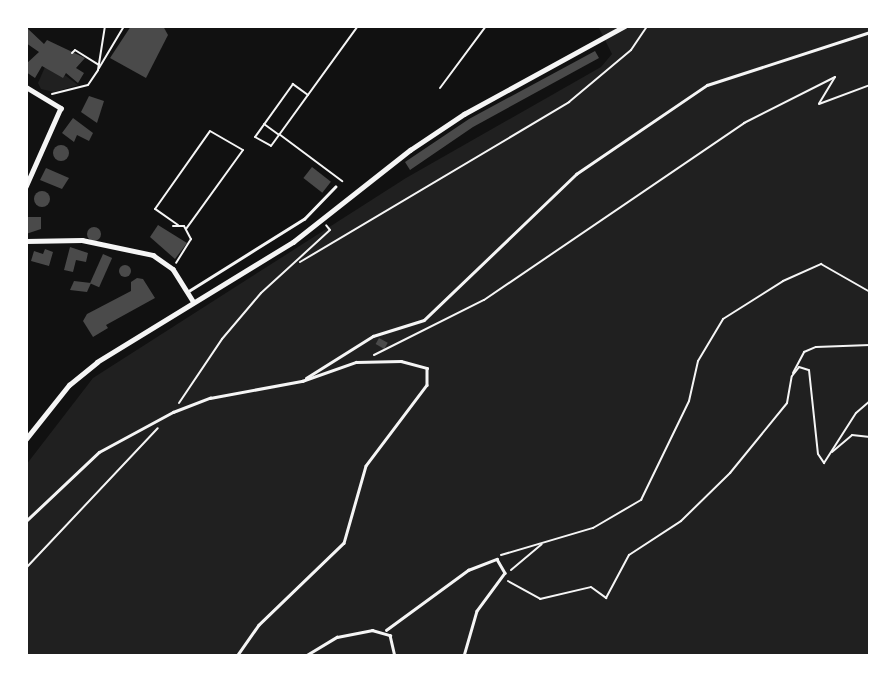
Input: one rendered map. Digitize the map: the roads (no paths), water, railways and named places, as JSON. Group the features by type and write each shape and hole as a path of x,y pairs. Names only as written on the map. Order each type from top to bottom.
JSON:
{"street":[{"path":"26,439 69,385 193,301 323,220 410,150 464,114 625,26"},
{"path":"26,87 57,103 60,113 26,187"},
{"path":"26,240 82,240 153,255 173,269 193,301"}],"lane":[{"path":"302,381 373,336 424,320 576,174 707,85 870,32"},
{"path":"187,292 304,219 335,187"},
{"path":"26,521 99,452 174,412 210,398 302,381 356,362 384,361 421,364 430,378 366,466 344,542 259,625 237,656"},
{"path":"305,656 337,637 386,630 489,560 502,563 503,577 477,611 464,656"},
{"path":"386,630 395,656"}]}
